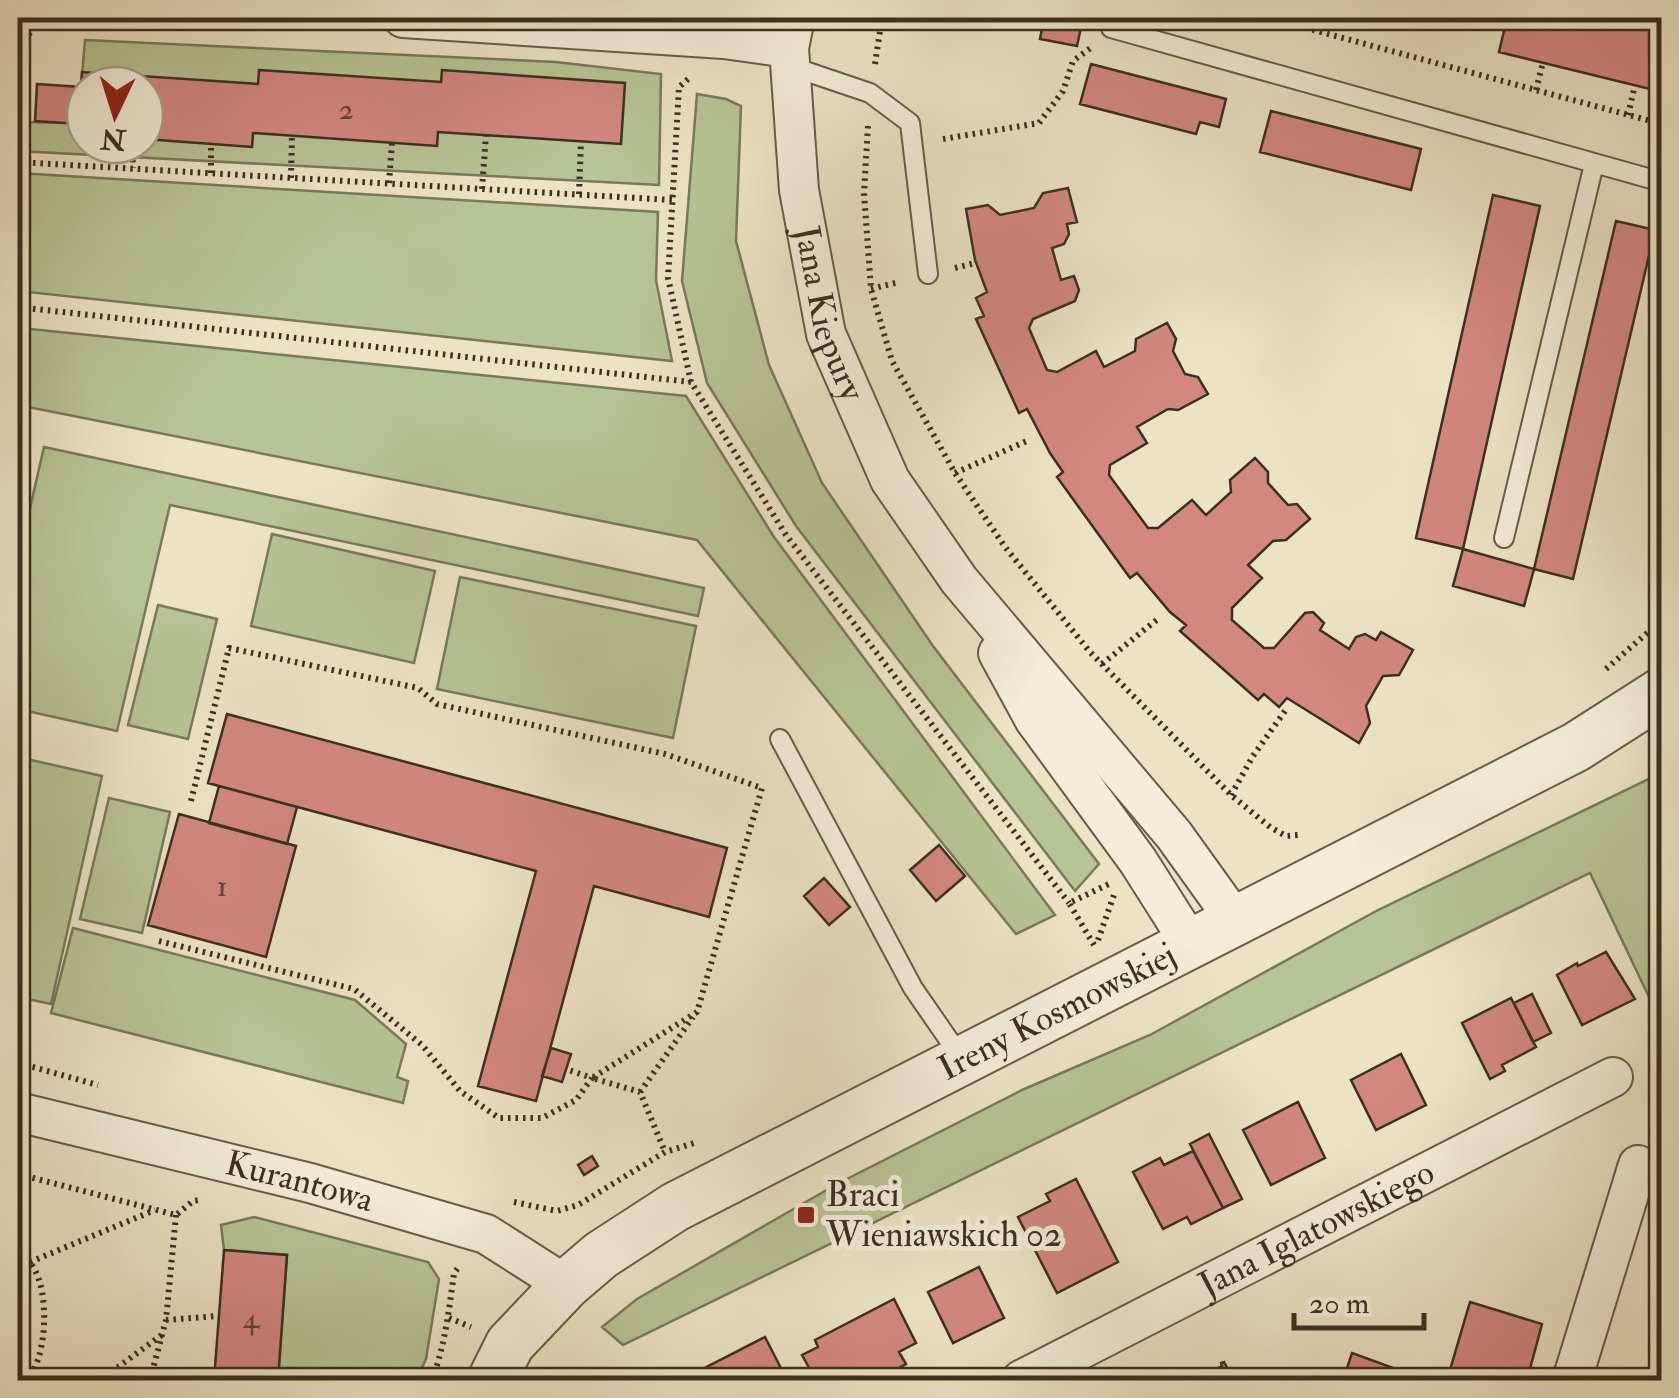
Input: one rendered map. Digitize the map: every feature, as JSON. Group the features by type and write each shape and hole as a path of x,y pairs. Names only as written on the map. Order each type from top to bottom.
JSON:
{"street":[{"path":"403,18 531,22 791,44"},
{"name":"Jana Kiepury","path":"791,44 799,190 826,334 890,480 959,580 1174,834 1235,920"},
{"name":"Jana Kiepury","path":"959,580 1034,720 1138,861 1190,943"},
{"name":"Ireny Kosmowskiej","path":"492,1380 510,1344 566,1284 600,1255 675,1206 1576,747 1662,692"},
{"name":"Jana Iglatowskiego","path":"1021,1380 1613,1078"},
{"name":"Kurantowa","path":"18,1112 310,1183 471,1229 510,1247 566,1284"},
{"path":"1572,1380 1638,1165"}],"lane":[{"path":"1114,18 1112,28 1662,182"},
{"path":"791,44 870,92 910,123 928,274"},
{"path":"1504,538 1594,164"},
{"path":"780,739 913,988 962,1059"}],"path":[{"path":"18,102 32,18"},
{"path":"882,18 870,92 864,193 871,289 892,361 954,473 1005,547 1102,664 1231,796 1270,828 1286,836 1302,834"},
{"path":"1269,18 1662,124"},
{"path":"724,39 706,63 679,86 668,278 692,382 786,534 1069,903 1095,947 1119,880 1069,903"},
{"path":"962,135 1039,123 1064,92 1073,62"},
{"path":"1536,90 1543,62"},
{"path":"1628,115 1635,85"},
{"path":"482,189 486,135"},
{"path":"291,178 292,136"},
{"path":"579,194 581,141"},
{"path":"389,183 392,142"},
{"path":"211,144 211,173"},
{"path":"18,162 672,200"},
{"path":"18,307 692,382"},
{"path":"954,473 1028,440"},
{"path":"1102,664 1159,618"},
{"path":"1603,672 1662,620"},
{"path":"191,801 229,648 418,688 437,704 665,754 762,788 697,1012 640,1092"},
{"path":"1231,796 1252,756 1285,712"},
{"path":"159,941 354,990 422,1045 460,1091 499,1118 542,1118 576,1100 592,1078 697,1012"},
{"path":"566,1070 640,1092"},
{"path":"640,1092 665,1152"},
{"path":"18,1174 176,1215"},
{"path":"150,1380 164,1333 176,1215 194,1201 209,1198"},
{"path":"30,1262 156,1210"},
{"path":"18,1247 39,1280 44,1304 44,1335 28,1380"},
{"path":"432,1380 449,1318 454,1273 447,1265"},
{"path":"166,1320 218,1316"},
{"path":"90,1380 118,1367 164,1333"}],"green space":[{"path":"85,40 556,62 661,74 659,185 165,159 165,65 83,65"},
{"path":"697,94 741,106 736,241 769,365 822,483 933,646 1099,864 1075,891 796,526 707,383 682,281"},
{"path":"18,122 65,123 65,153 18,151"},
{"path":"18,173 658,212 656,280 672,361 18,291"},
{"path":"20,328 686,396 774,537 1055,915 1016,934 697,540 18,405"},
{"path":"44,447 704,588 698,616 170,505 117,731 18,709 18,561"},
{"path":"272,534 435,571 414,663 251,626"},
{"path":"460,577 696,626 673,738 437,689"},
{"path":"158,605 217,619 188,739 128,725"},
{"path":"18,757 102,776 51,1004 18,997"},
{"path":"1661,773 1661,1017 1590,873 623,1345 602,1327 637,1299 837,1184 1022,1090 1150,1035 1378,910"},
{"path":"109,798 170,812 142,933 80,919"},
{"path":"73,928 355,1000 406,1044 397,1077 408,1081 403,1103 51,1013"},
{"path":"254,1217 428,1262 439,1279 426,1359 416,1380 278,1380 287,1255 224,1250 221,1225"}],"building":[{"path":"1044,18 1083,18 1077,46 1040,39"},
{"path":"1507,18 1662,18 1662,92 1499,52"},
{"path":"1091,64 1226,99 1219,127 1200,122 1196,134 1080,104"},
{"path":"259,70 441,82 442,70 625,83 621,144 438,132 437,146 253,133 252,147 165,140 165,78 258,84"},
{"path":"37,84 65,86 65,123 35,121"},
{"path":"1271,111 1421,149 1411,190 1260,152"},
{"path":"1068,188 1077,222 1067,224 1069,234 1064,244 1052,248 1061,280 1074,276 1079,290 1075,301 1033,319 1029,328 1047,370 1057,372 1096,351 1104,367 1135,351 1136,339 1167,323 1176,339 1173,351 1185,374 1198,377 1208,394 1178,410 1168,409 1137,427 1147,443 1110,465 1109,475 1148,528 1158,528 1192,500 1206,515 1231,492 1230,480 1255,458 1268,472 1268,483 1288,505 1297,504 1310,519 1286,540 1273,541 1248,565 1262,578 1232,608 1232,620 1264,648 1274,648 1305,613 1313,612 1324,623 1320,630 1349,649 1356,637 1365,634 1376,640 1381,632 1413,650 1399,675 1383,676 1366,706 1370,723 1359,743 1287,698 1279,707 1264,694 1258,700 1180,631 1186,625 1137,573 1130,578 1057,477 1063,472 1027,409 1019,413 976,319 984,316 976,298 987,292 975,260 966,209 988,205 1000,215 1034,208 1043,193"},
{"path":"1493,195 1540,206 1463,549 1416,538"},
{"path":"1616,221 1655,230 1573,579 1534,569"},
{"path":"1463,549 1534,569 1524,606 1453,586"},
{"path":"227,714 727,848 709,917 594,886 536,1101 478,1086 536,871 208,783"},
{"path":"219,786 297,807 287,844 209,823"},
{"path":"179,814 296,846 266,957 148,925"},
{"path":"939,845 965,876 936,901 910,870"},
{"path":"824,878 850,907 829,925 804,896"},
{"path":"1606,952 1635,999 1582,1025 1557,975"},
{"path":"1532,994 1551,1033 1533,1042 1514,1003"},
{"path":"1511,998 1536,1047 1502,1065 1505,1071 1490,1079 1462,1023"},
{"path":"551,1048 571,1054 562,1082 542,1076"},
{"path":"1401,1054 1426,1105 1376,1130 1351,1080"},
{"path":"1298,1102 1325,1158 1271,1185 1243,1130"},
{"path":"1209,1134 1242,1199 1223,1208 1190,1144"},
{"path":"1193,1151 1223,1208 1191,1224 1187,1217 1163,1229 1133,1172 1160,1158 1164,1165"},
{"path":"592,1156 598,1166 584,1175 578,1165"},
{"path":"1076,1179 1118,1262 1057,1293 1018,1217 1050,1201 1046,1194"},
{"path":"224,1250 287,1255 278,1380 214,1380"},
{"path":"979,1267 1004,1318 953,1343 928,1292"},
{"path":"894,1299 916,1343 899,1352 906,1364 886,1375 889,1380 816,1380 802,1355 818,1347 815,1340"},
{"path":"1470,1302 1542,1324 1527,1380 1486,1380 1450,1370"},
{"path":"765,1337 787,1380 694,1380 691,1375"},
{"path":"1352,1353 1396,1369 1392,1380 1343,1380"},
{"path":"1224,1362 1234,1380 1194,1380 1222,1366"}],"place":[{"name":"Braci Wieniawskich 02","path":"806,1215"}]}
